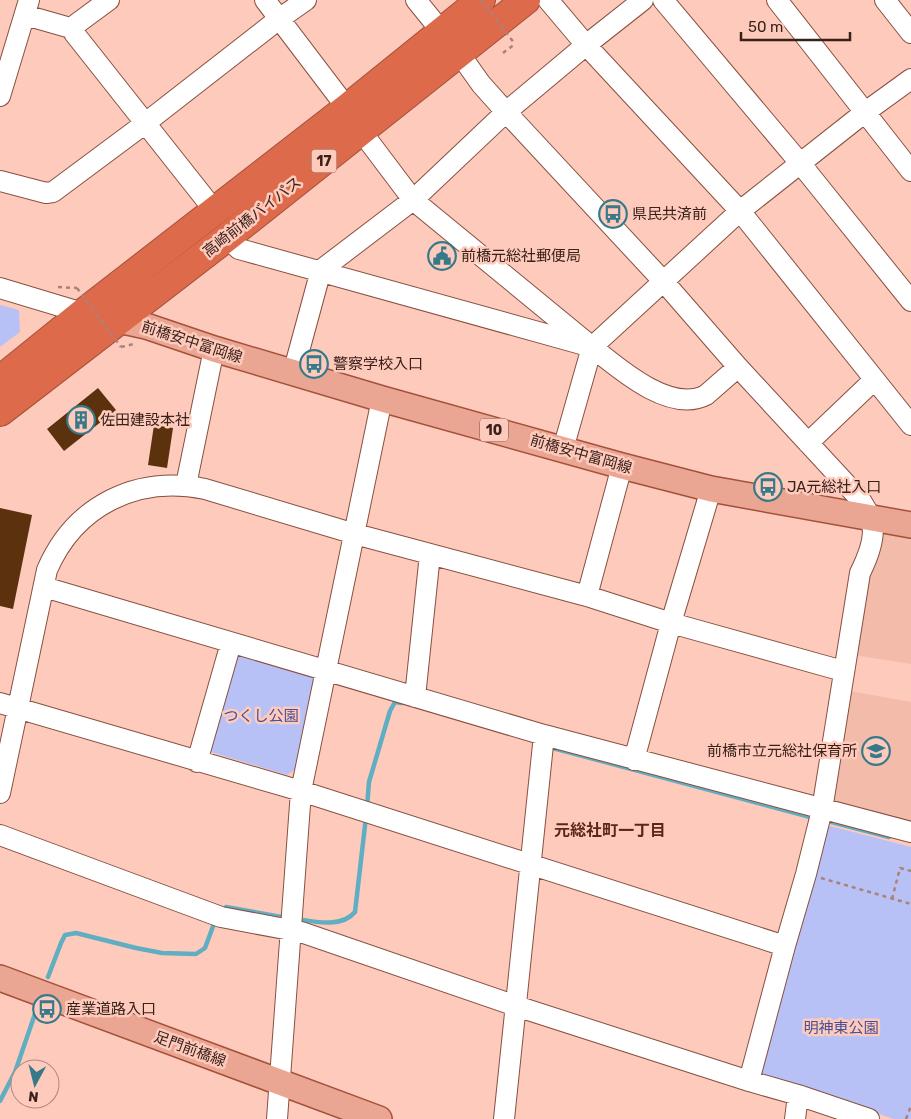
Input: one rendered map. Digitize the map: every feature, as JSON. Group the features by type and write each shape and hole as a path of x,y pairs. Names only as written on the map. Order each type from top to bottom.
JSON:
{"highway":[{"name":"高崎前橋バイパス","path":"0,380 80,300 214,210 347,108 481,0"},
{"name":"高崎前橋バイパス","path":"0,412 226,238 526,0"}],"main road":[{"name":"前橋安中富岡線","path":"80,300 120,320 162,331 214,349 382,399 622,466 711,489 911,525"},
{"name":"足門前橋線","path":"0,978 380,1119"}],"street":[{"path":"110,0 76,25 74,29 76,37 214,210"},
{"path":"265,0 347,108"},
{"path":"0,181 46,193 53,192 306,0"},
{"path":"416,0 459,52 481,84 664,282 738,367 860,500 870,518 873,528 869,555 860,573 822,810 749,1081"},
{"path":"548,0 586,45 740,211 911,425"},
{"path":"293,373 321,270 413,200 506,112 586,45 644,0"},
{"path":"663,0 911,301"},
{"path":"777,0 911,171"},
{"path":"885,0 911,33"},
{"path":"0,96 5,62 27,8 74,29"},
{"path":"564,449 592,347 740,211 864,113 911,79"},
{"path":"361,131 413,200 623,372 666,396 684,400 700,398 706,395 738,367"},
{"path":"226,238 239,248 592,347"},
{"path":"0,288 80,300"},
{"path":"186,485 214,349"},
{"path":"808,443 874,380"},
{"path":"277,1119 301,792 382,399"},
{"path":"588,596 622,466"},
{"path":"0,793 9,706 44,587 47,570 53,555 74,527 89,513 107,501 137,490 161,485 186,485 205,489 355,534 588,596 672,623 843,672"},
{"path":"634,760 711,489"},
{"path":"415,697 430,554"},
{"path":"44,587 544,735 911,832"},
{"path":"197,762 231,643"},
{"path":"9,706 301,792 785,946"},
{"path":"504,1119 544,735"},
{"path":"0,835 221,917 292,930 516,1006 869,1119"},
{"path":"795,1119 798,1095"}],"path":[{"path":"481,0 515,44 503,53"},
{"path":"51,286 80,300 121,347"},
{"path":"892,899 900,868 911,871"},
{"path":"806,874 911,904"},
{"path":"906,1119 911,1106"}],"shaded area":[{"path":"879,532 911,537 911,664 854,655 868,576"},
{"name":"前橋市立元総社保育所","path":"850,691 911,702 911,826 839,808 834,800"}],"green space":[{"path":"0,305 19,310 20,332 0,347"},
{"name":"つくし公園","path":"231,652 316,677 297,768 287,775 204,750"},
{"name":"明神東公園","path":"830,826 911,847 911,1119 894,1119 762,1074 759,1066 827,827"}],"building":[{"name":"佐田建設本社","path":"98,388 116,410 64,451 47,429"},
{"path":"154,425 173,428 167,468 148,465"},
{"path":"0,508 32,515 13,609 0,606"}],"waterway":[{"path":"367,807 369,782 390,711 395,702 402,703"},
{"path":"549,747 814,818"},
{"path":"297,919 328,923 343,920 355,912 366,817"},
{"path":"824,820 889,837"},
{"path":"223,911 226,907 287,918"},
{"path":"48,977 65,935 76,933 162,953 196,954 205,948 215,921"},
{"path":"0,1101 15,1072 36,1011"}],"place":[{"name":"県民共済前","path":"613,214"},
{"name":"前橋元総社郵便局","path":"442,256"},
{"name":"警察学校入口","path":"314,364"},
{"name":"佐田建設本社","path":"81,420"},
{"name":"JA元総社入口","path":"768,487"},
{"name":"前橋市立元総社保育所","path":"876,751"},
{"name":"産業道路入口","path":"47,1009"}],"district":[{"name":"元総社町一丁目","path":"610,830"}]}
